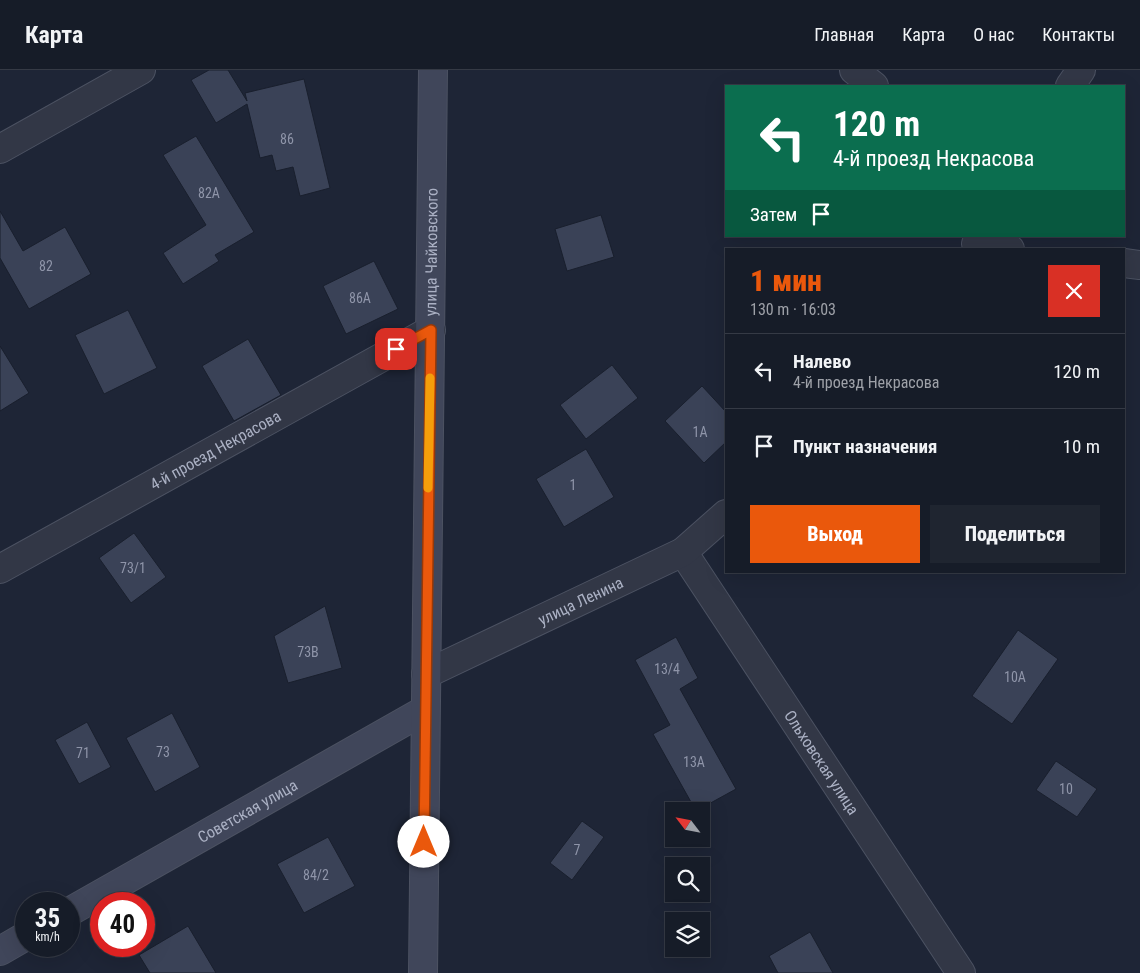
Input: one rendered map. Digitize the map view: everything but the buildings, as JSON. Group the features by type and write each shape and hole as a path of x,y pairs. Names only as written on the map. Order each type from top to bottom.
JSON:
{"street":[{"path":"0,149 141,70"},
{"name":"улица Чайковского","path":"423,973 433,70"},
{"path":"854,70 873,85"},
{"path":"1071,85 1081,70"},
{"path":"976,243 1004,248"},
{"path":"1125,263 1140,265"},
{"name":"4-й проезд Некрасова","path":"0,570 431,330"},
{"name":"улица Ленина","path":"426,674 683,552 725,515"},
{"name":"Ольховская улица","path":"683,552 961,973"},
{"name":"Советская улица","path":"80,906 425,710"},
{"path":"0,951 15,942"}],"slow traffic":[{"path":"428,488 430,378"}],"route":[{"path":"396,349 431,330 424,842"}]}
